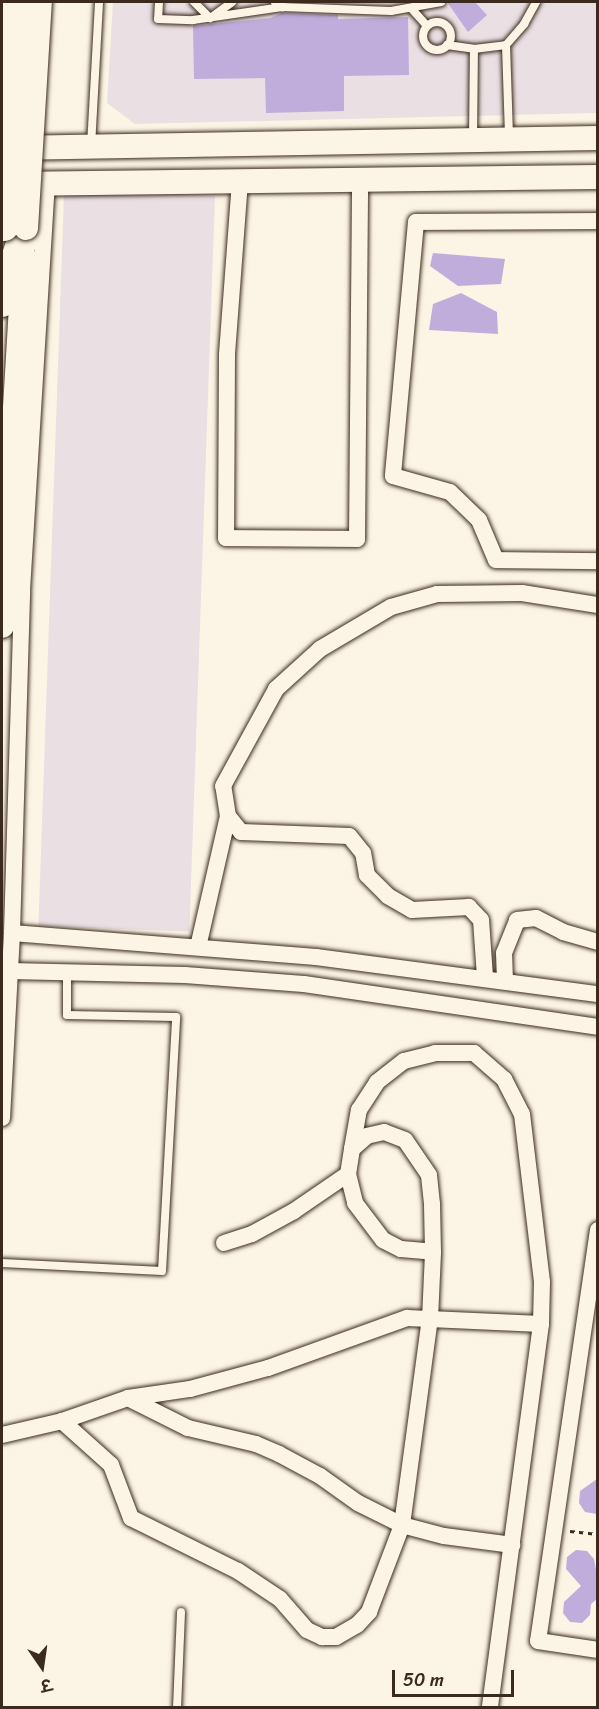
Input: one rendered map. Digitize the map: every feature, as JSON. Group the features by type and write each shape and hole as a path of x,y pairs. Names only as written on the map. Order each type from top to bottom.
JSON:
{"highway":[{"path":"2,302 15,227 18,2"},
{"path":"2,263 15,227"}],"street":[{"path":"2,626 15,227 40,2"},
{"path":"2,148 597,138"},
{"path":"288,143 289,181"},
{"path":"2,184 597,177"},
{"path":"240,182 227,355 226,538 357,539 360,180"},
{"path":"2,1119 12,933 22,590 47,184"},
{"path":"597,221 416,222 393,476 450,492 479,520 496,561 597,561"},
{"path":"198,947 228,816 223,786 276,689 320,649 390,607 437,594 522,593 597,605"},
{"path":"228,816 241,832 349,836 363,854 367,875 388,896 412,910 469,907 481,920 485,977"},
{"path":"506,981 504,953 518,920 536,918 563,932 597,942"},
{"path":"12,933 316,957 485,977 597,994"},
{"path":"10,971 185,975 304,984 597,1027"},
{"path":"433,1252 401,1249 383,1240 355,1203 348,1174 359,1110 376,1082 404,1061 435,1053 474,1053 504,1079 523,1123 542,1282 541,1324 490,1707"},
{"path":"62,1421 111,1465 131,1518 238,1571 280,1599 307,1630 322,1637 336,1637 357,1625 369,1612 402,1525 430,1319 433,1252 430,1185 423,1161 405,1140 384,1132 367,1136 352,1149"},
{"path":"224,1243 252,1233 294,1211 348,1174"},
{"path":"597,1230 594,1283 538,1641 597,1650"},
{"path":"2,1435 62,1421 128,1398 190,1389 268,1368 407,1318 541,1324"},
{"path":"128,1398 188,1428 256,1444 279,1454 320,1476 358,1503 402,1525 444,1536 512,1545"}],"lane":[{"path":"91,147 99,2"},
{"path":"159,2 158,20 210,18 278,4 411,8 441,2"},
{"path":"194,2 210,18"},
{"path":"210,18 232,2"},
{"path":"427,26 423,35 428,47 436,50 447,45 474,49 506,45 524,24 536,2"},
{"path":"411,8 427,26"},
{"path":"427,26 444,24 450,35 447,45"},
{"path":"506,45 509,139"},
{"path":"473,140 474,49"},
{"path":"2,1263 162,1271 176,1017 67,1015 68,972"},
{"path":"177,1707 181,1612"}],"path":[{"path":"554,1529 597,1534"}],"shaded area":[{"path":"113,2 597,2 597,113 135,124 107,103"},
{"path":"64,191 215,196 189,932 38,926"}],"building":[{"path":"447,2 475,2 487,15 468,32"},
{"path":"282,13 338,15 338,19 408,17 409,75 344,76 344,111 266,113 265,78 194,79 193,26 270,18"},
{"path":"433,253 505,259 501,284 458,286 430,266"},
{"path":"461,293 497,312 498,334 429,330 433,304"},
{"path":"597,1479 597,1514 585,1512 579,1503 580,1491"},
{"path":"576,1550 587,1551 594,1559 597,1575 597,1599 591,1604 590,1615 582,1623 570,1622 563,1613 564,1602 581,1586 566,1569 567,1557"}]}
